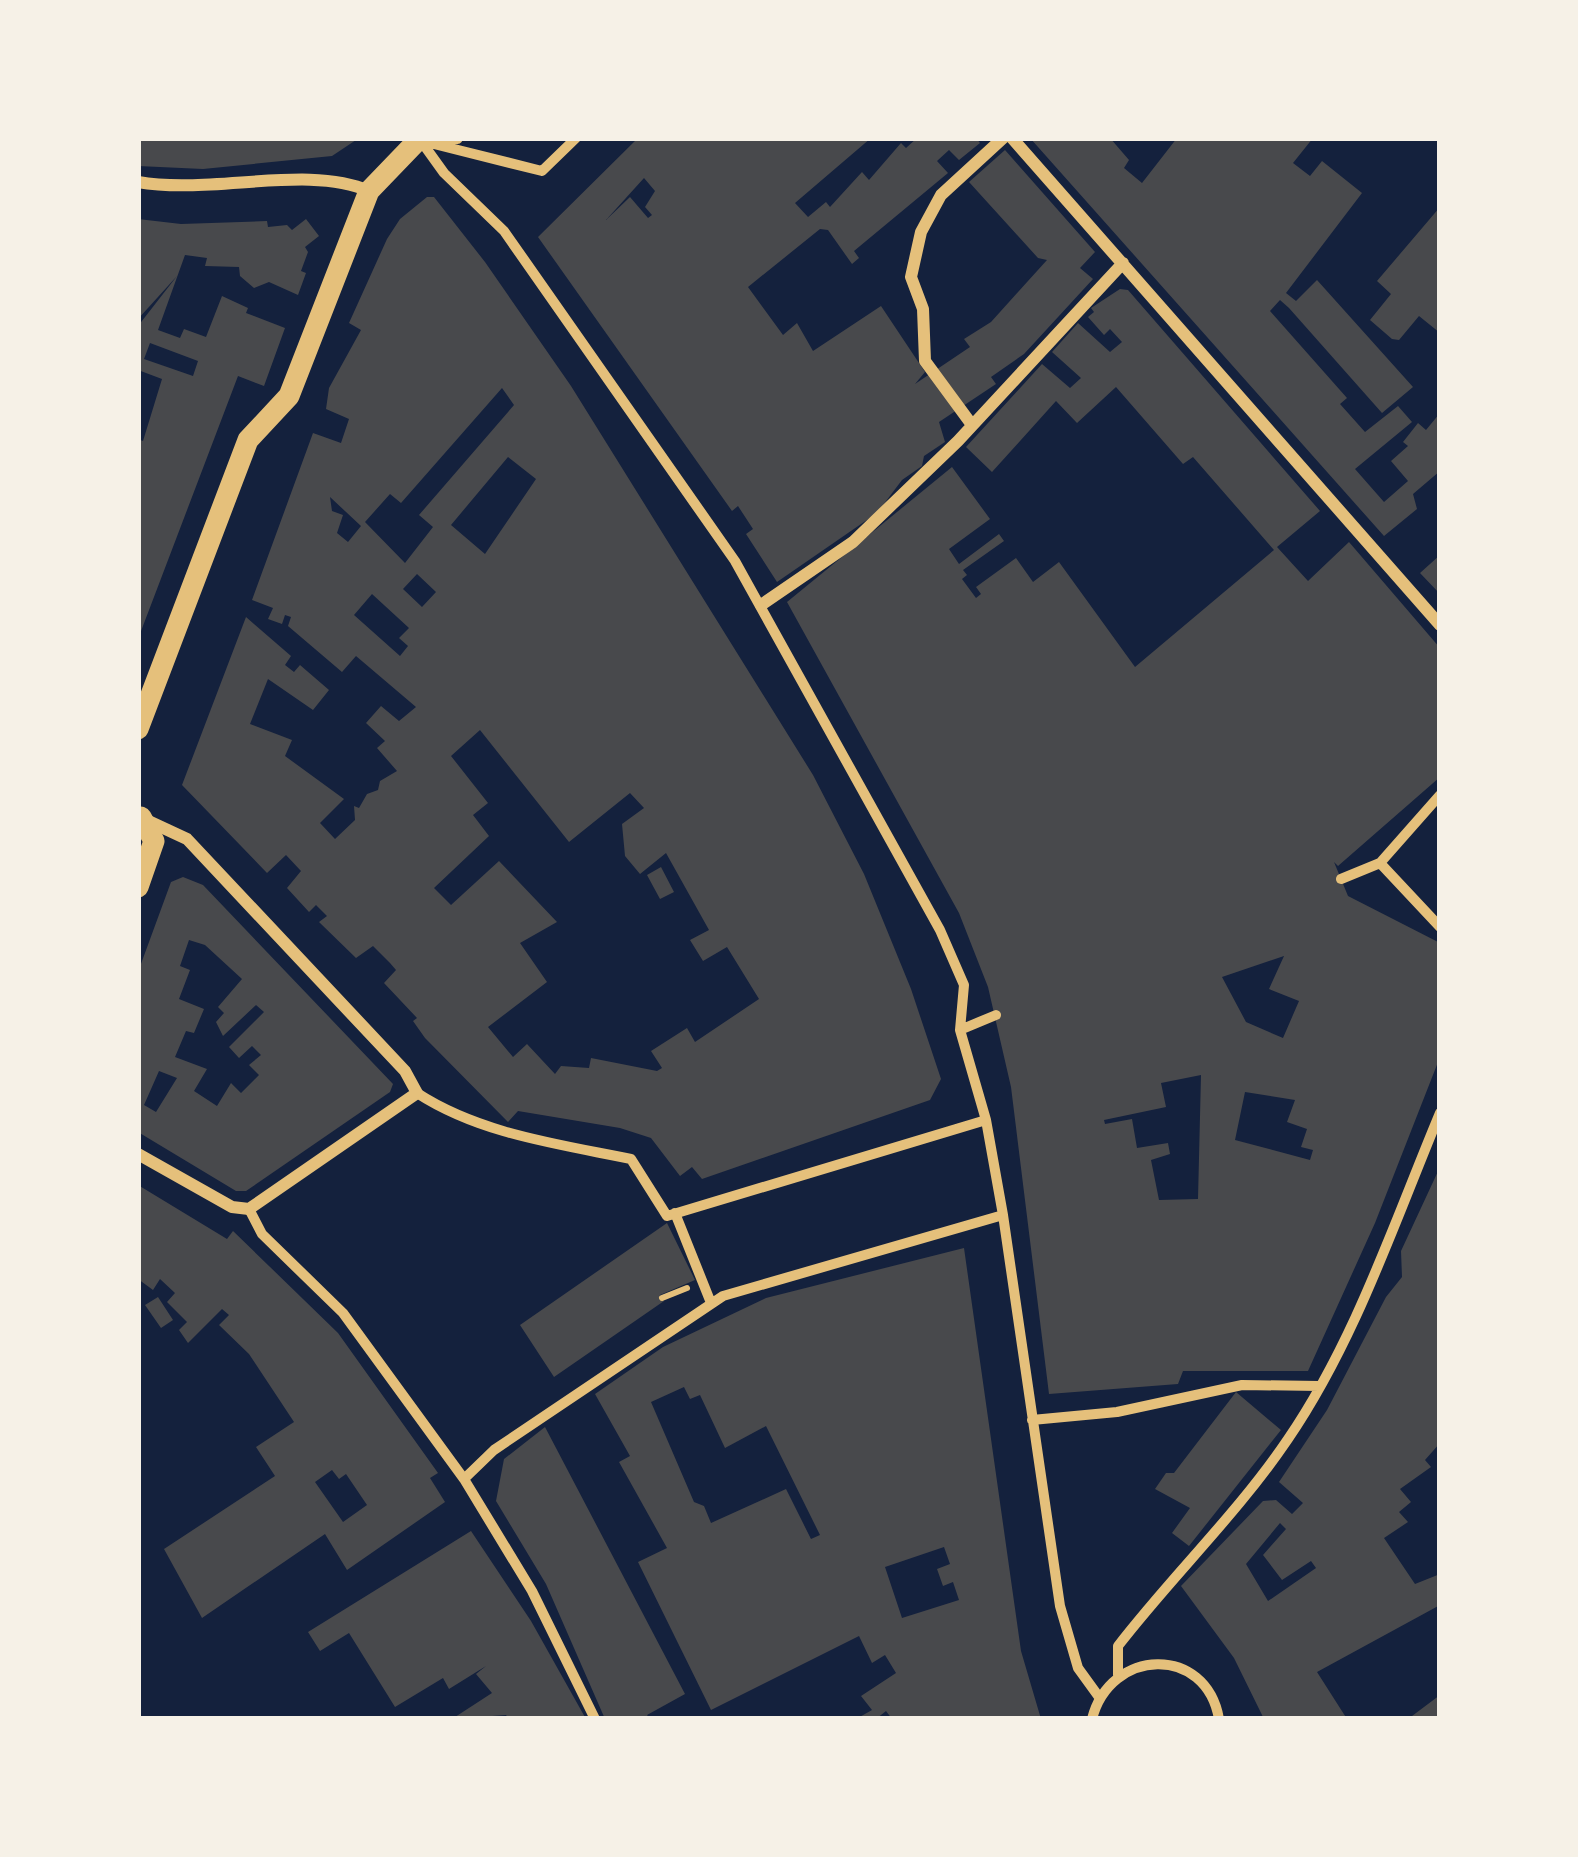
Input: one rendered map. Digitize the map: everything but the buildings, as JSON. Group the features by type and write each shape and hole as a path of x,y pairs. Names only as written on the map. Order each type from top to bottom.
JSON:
{"street":[{"path":"138,729 248,440 289,396 369,191 421,139 457,138"},
{"path":"421,139 542,171 576,138"},
{"path":"972,425 926,361 923,309 911,277 921,232 941,195 1003,138"},
{"path":"1012,138 1440,625"},
{"path":"421,139 444,172 504,231 761,605 940,930 964,985 959,1030 986,1120 1003,1215 1060,1606 1078,1668 1099,1697"},
{"path":"138,182 219,188 326,179 369,191"},
{"path":"761,605 853,542 972,425 1123,263"},
{"path":"1341,879 1381,863 1440,795"},
{"path":"139,816 187,839 405,1071 417,1093 446,1112 514,1135 631,1159 667,1216 986,1120"},
{"path":"138,887 154,841 139,816"},
{"path":"1381,863 1440,927"},
{"path":"959,1030 996,1015"},
{"path":"138,1154 232,1207 249,1209 417,1093"},
{"path":"1118,1675 1118,1646 1275,1456 1319,1386 1349,1330 1440,1114"},
{"path":"249,1209 262,1234 343,1313 464,1479 532,1591 595,1719"},
{"path":"675,1214 711,1303"},
{"path":"464,1479 494,1450 711,1303 1003,1215"},
{"path":"1032,1420 1117,1412 1242,1384 1319,1386"},
{"path":"1092,1719 1099,1697 1118,1675 1147,1664 1173,1665 1207,1689 1219,1719"}],"path":[{"path":"662,1298 685,1289"}]}
